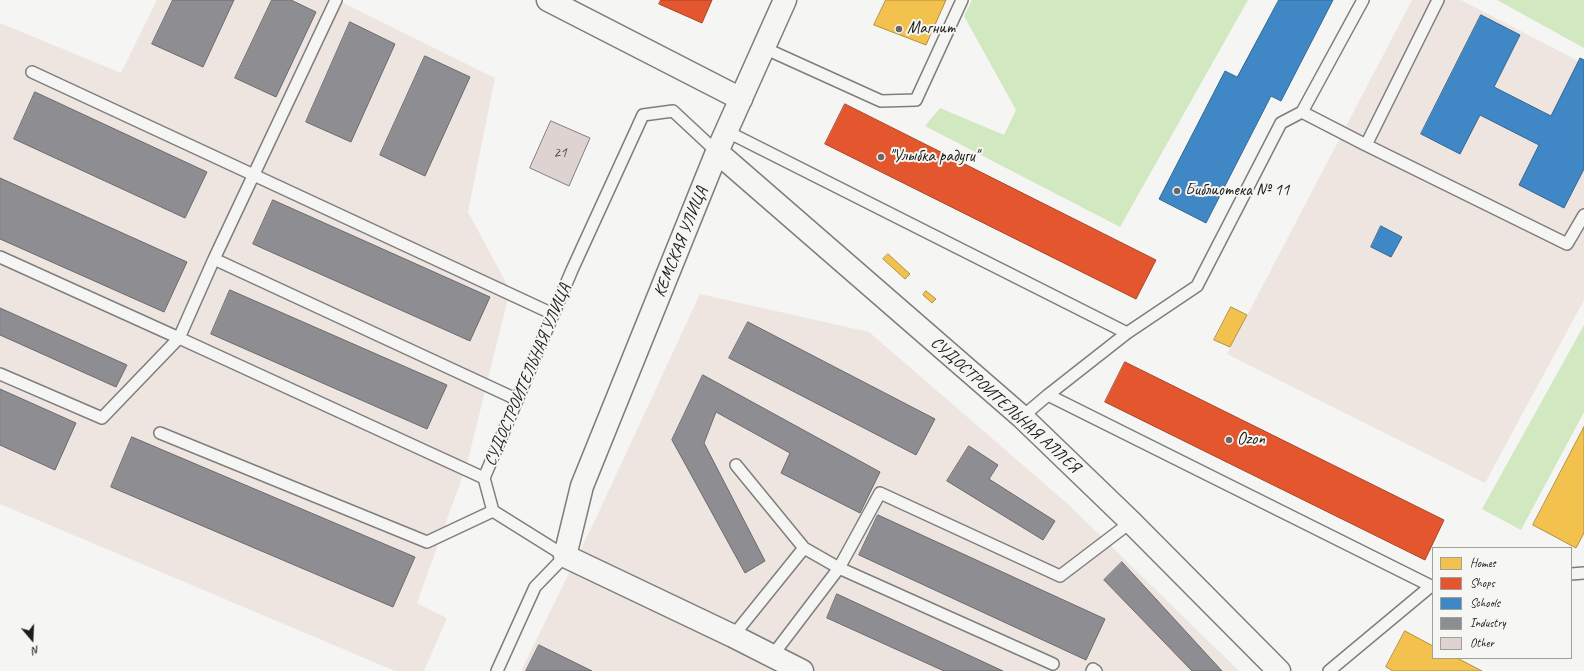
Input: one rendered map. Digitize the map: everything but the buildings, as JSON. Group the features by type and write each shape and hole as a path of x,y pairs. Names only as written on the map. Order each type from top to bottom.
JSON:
{"street":[{"path":"548,0 741,99"},
{"name":"КЕМСКАЯ УЛИЦА","path":"565,556 582,486 717,152 785,0"},
{"name":"СУДОСТРОИТЕЛЬНАЯ АЛЛЕЯ","path":"717,152 1022,417 1131,522 1279,671"},
{"path":"565,556 733,636 802,671"}],"lane":[{"path":"0,374 102,418 179,338 214,259 336,0"},
{"path":"764,48 881,101 916,100 962,0"},
{"path":"1022,417 1127,333 1197,286 1281,123 1302,112 1363,0"},
{"path":"1366,145 1438,0"},
{"path":"32,72 553,314"},
{"name":"СУДОСТРОИТЕЛЬНАЯ УЛИЦА","path":"494,511 484,478 553,314 643,115 673,111 717,152"},
{"path":"1302,112 1567,244 1584,215"},
{"path":"726,131 1127,333"},
{"path":"0,257 484,478"},
{"path":"214,259 516,399"},
{"path":"1048,395 1432,586 1331,670"},
{"path":"160,433 427,542 494,511 565,556 535,587 497,671"},
{"path":"736,465 804,548 839,568 1052,664"},
{"path":"772,656 839,568 880,493 1060,576 1131,522"},
{"path":"733,636 804,548"},
{"path":"1572,574 1584,573"},
{"path":"1092,671 1093,669 1096,671"}],"shaded area":[{"path":"157,0 337,0 495,78 468,212 510,290 467,464 417,603 447,618 424,671 395,671 0,504 0,23 121,73"},
{"path":"1412,0 1461,0 1584,64 1584,300 1485,483 1227,354"},
{"path":"700,294 869,332 1068,504 1239,671 521,671 596,518"}],"green space":[{"path":"972,0 1248,0 1120,227 925,126 940,108 1004,135 1016,110 964,16"},
{"path":"1497,0 1584,0 1584,48"},
{"path":"1584,325 1584,412 1521,530 1482,509"}],"place":[{"name":"Магнит","path":"899,29"},
{"name":"\"Улыбка радуги\"","path":"881,157"},
{"name":"Библиотека № 11","path":"1177,191"},
{"name":"Ozon","path":"1229,440"}]}
